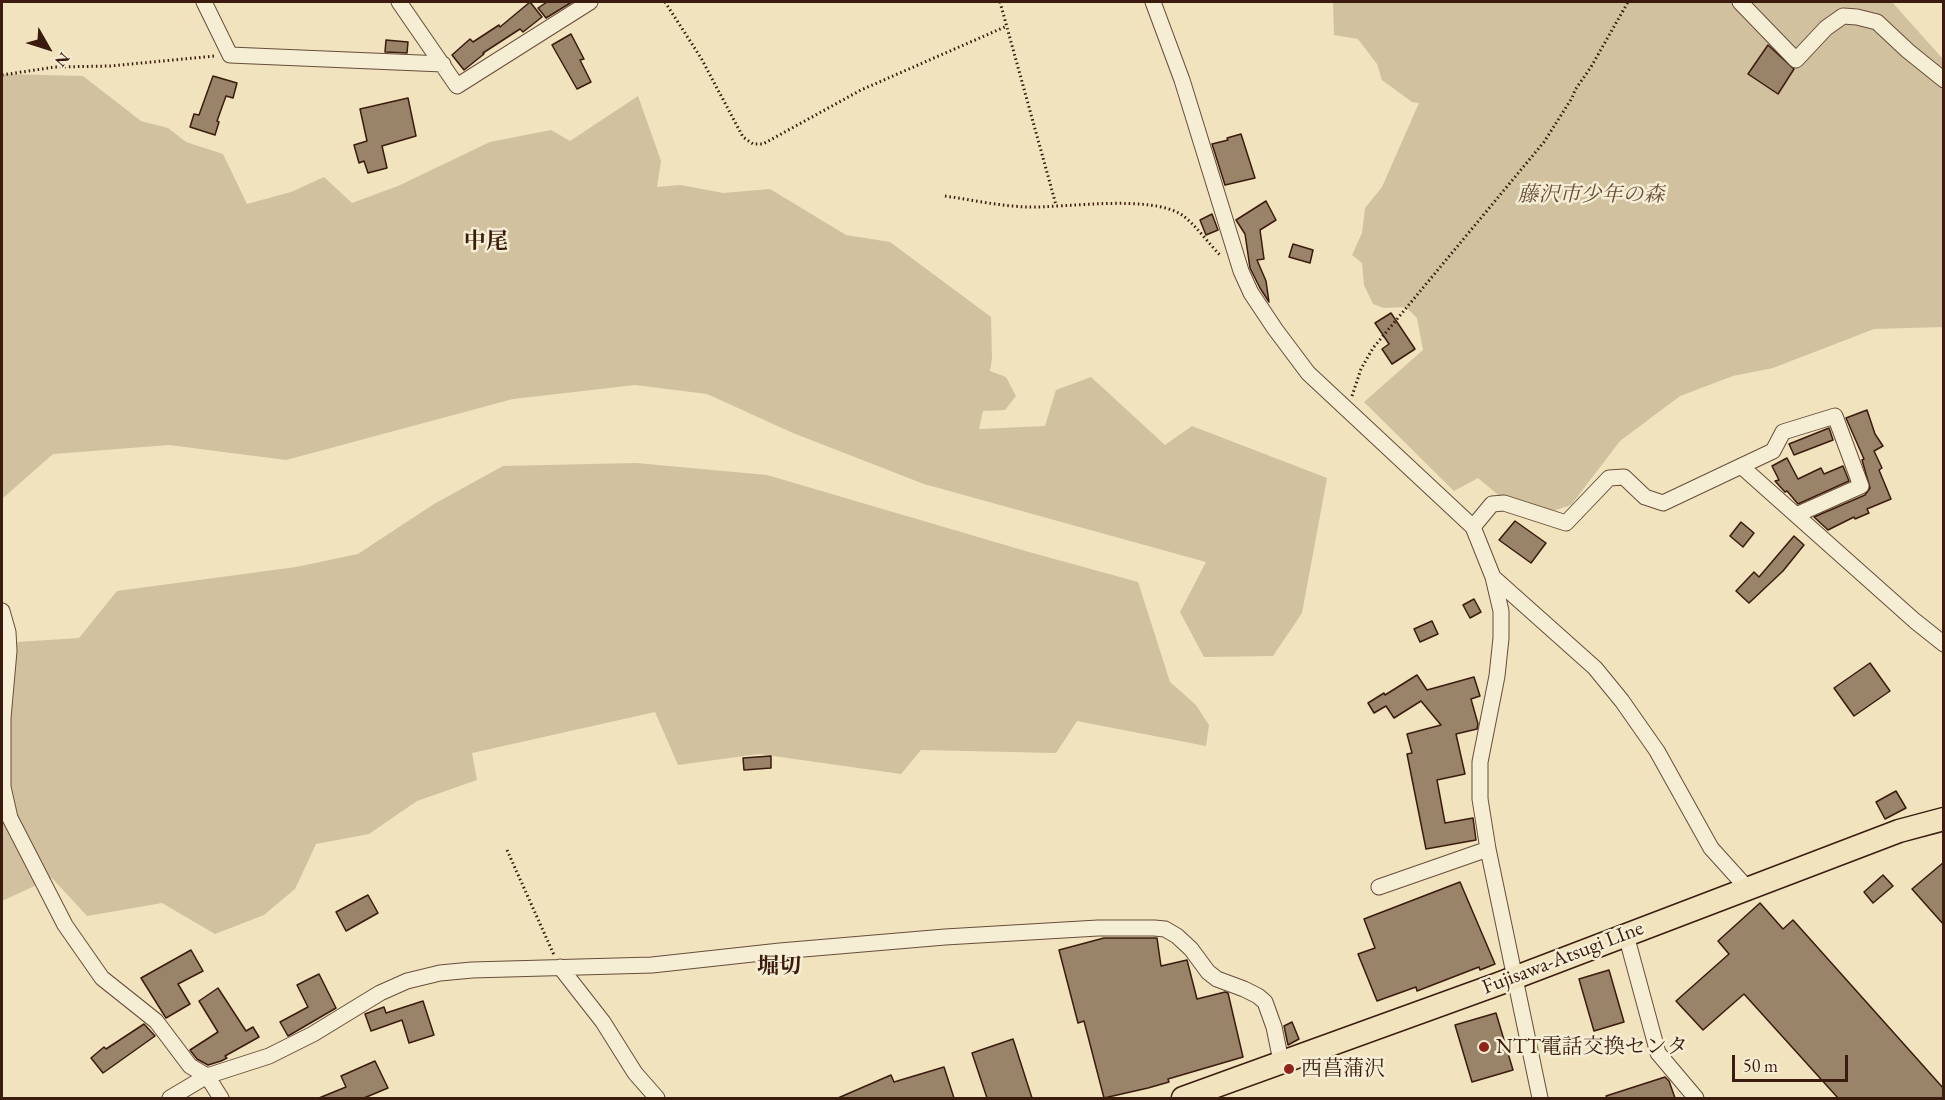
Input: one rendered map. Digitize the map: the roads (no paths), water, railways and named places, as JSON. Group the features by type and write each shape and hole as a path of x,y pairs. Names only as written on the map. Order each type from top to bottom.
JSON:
{"main road":[{"name":"Fujisawa-Atsugi LIne","path":"1183,1098 1515,977 1899,831 1944,819"}],"street":[{"path":"204,2 230,55 442,64"},
{"path":"399,2 458,86 590,2"},
{"path":"1153,2 1182,80 1241,271 1251,293 1308,373 1473,527 1493,577 1501,611 1501,638 1497,676 1480,762 1480,799 1488,849 1540,1098"},
{"path":"1740,2 1796,60 1826,28 1843,16 1857,17 1877,22 1944,80"},
{"path":"1473,527 1492,504 1504,503 1566,523 1609,478 1624,477 1645,497 1663,503 1773,451 1783,432 1835,416 1861,486 1796,515"},
{"path":"1741,466 1915,621 1944,644"},
{"path":"1493,577 1595,668 1622,701 1657,751 1711,848 1748,889"},
{"path":"2,611 8,632 9,651 3,718 3,787 10,818 65,925 102,978 156,1021 190,1066 207,1076 221,1098"},
{"path":"1379,887 1488,849"},
{"path":"170,1098 207,1076 269,1056 313,1034 380,993 407,981 441,974 472,970 652,965 945,937 1098,928 1165,929 1184,941 1201,965 1217,979 1244,989 1265,1002 1270,1011 1281,1061"},
{"path":"1626,935 1658,1053 1696,1098"},
{"path":"560,968 598,1015 635,1073 657,1098"}],"place":[{"name":"NTT電話交換センタ","path":"1484,1047"},
{"name":"西菖蒲沢","path":"1289,1069"}],"district":[{"name":"中尾","path":"486,242"},
{"name":"堀切","path":"779,967"}],"park label":[{"name":"藤沢市少年の森","path":"1591,195"}]}
